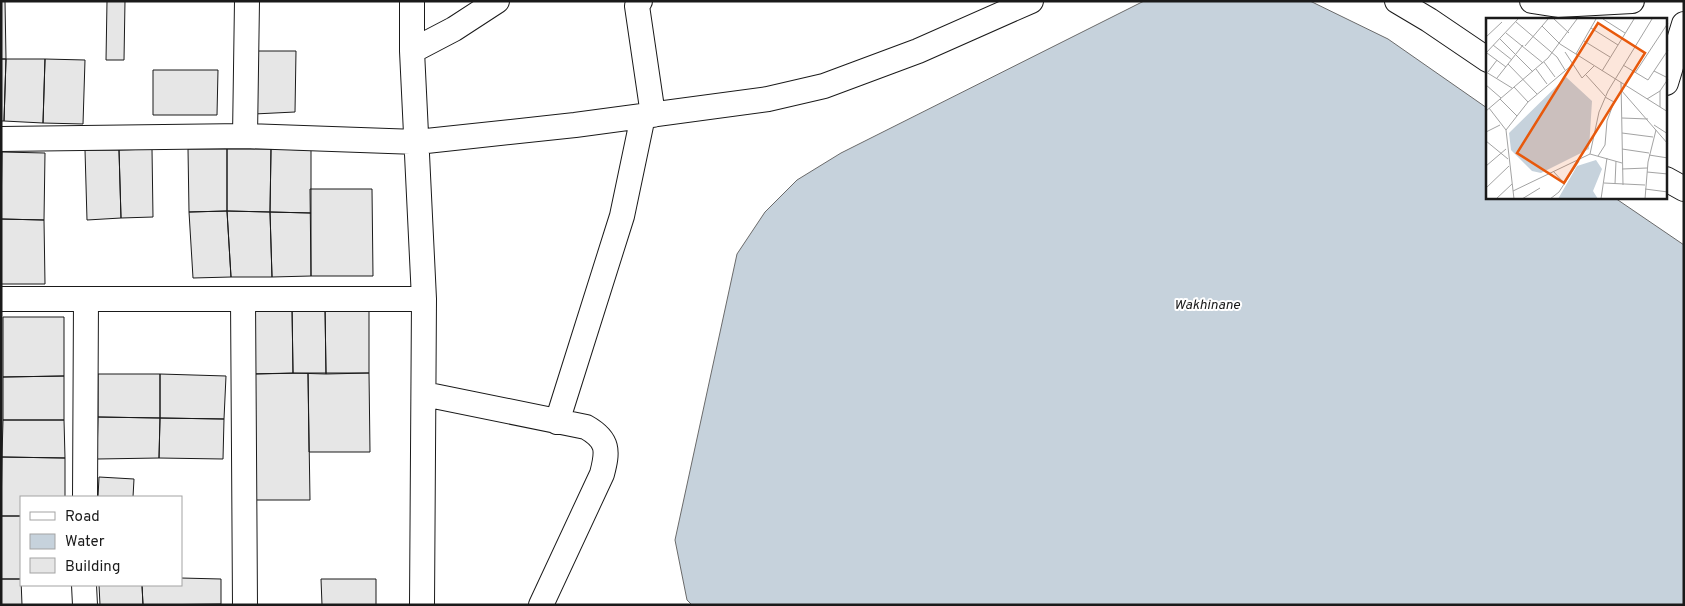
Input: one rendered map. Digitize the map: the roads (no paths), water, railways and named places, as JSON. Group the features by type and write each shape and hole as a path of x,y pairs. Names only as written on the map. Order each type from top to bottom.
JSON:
{"street":[{"path":"245,136 247,1"},
{"path":"412,1 412,51 424,299 422,605"},
{"path":"557,422 622,216 648,115 637,6 640,1"},
{"path":"1,139 245,136 417,142 538,130 768,99 824,86 918,51 1031,1"},
{"path":"1397,1 1486,59"},
{"path":"1532,1 1558,5 1632,1"},
{"path":"412,51 454,29 489,4"},
{"path":"1668,76 1684,24"},
{"path":"1668,180 1684,189"},
{"path":"1,299 424,299"},
{"path":"84,496 86,299"},
{"path":"243,299 245,605"},
{"path":"424,394 586,428 597,433 605,442 606,459 602,474 542,605"},
{"path":"84,586 85,605"}],"water":[{"name":"Wakhinane","path":"1144,1 1310,1 1388,39 1486,107 1486,199 1616,199 1684,245 1684,605 692,605 687,600 675,540 737,254 765,212 797,180 841,153"}]}
